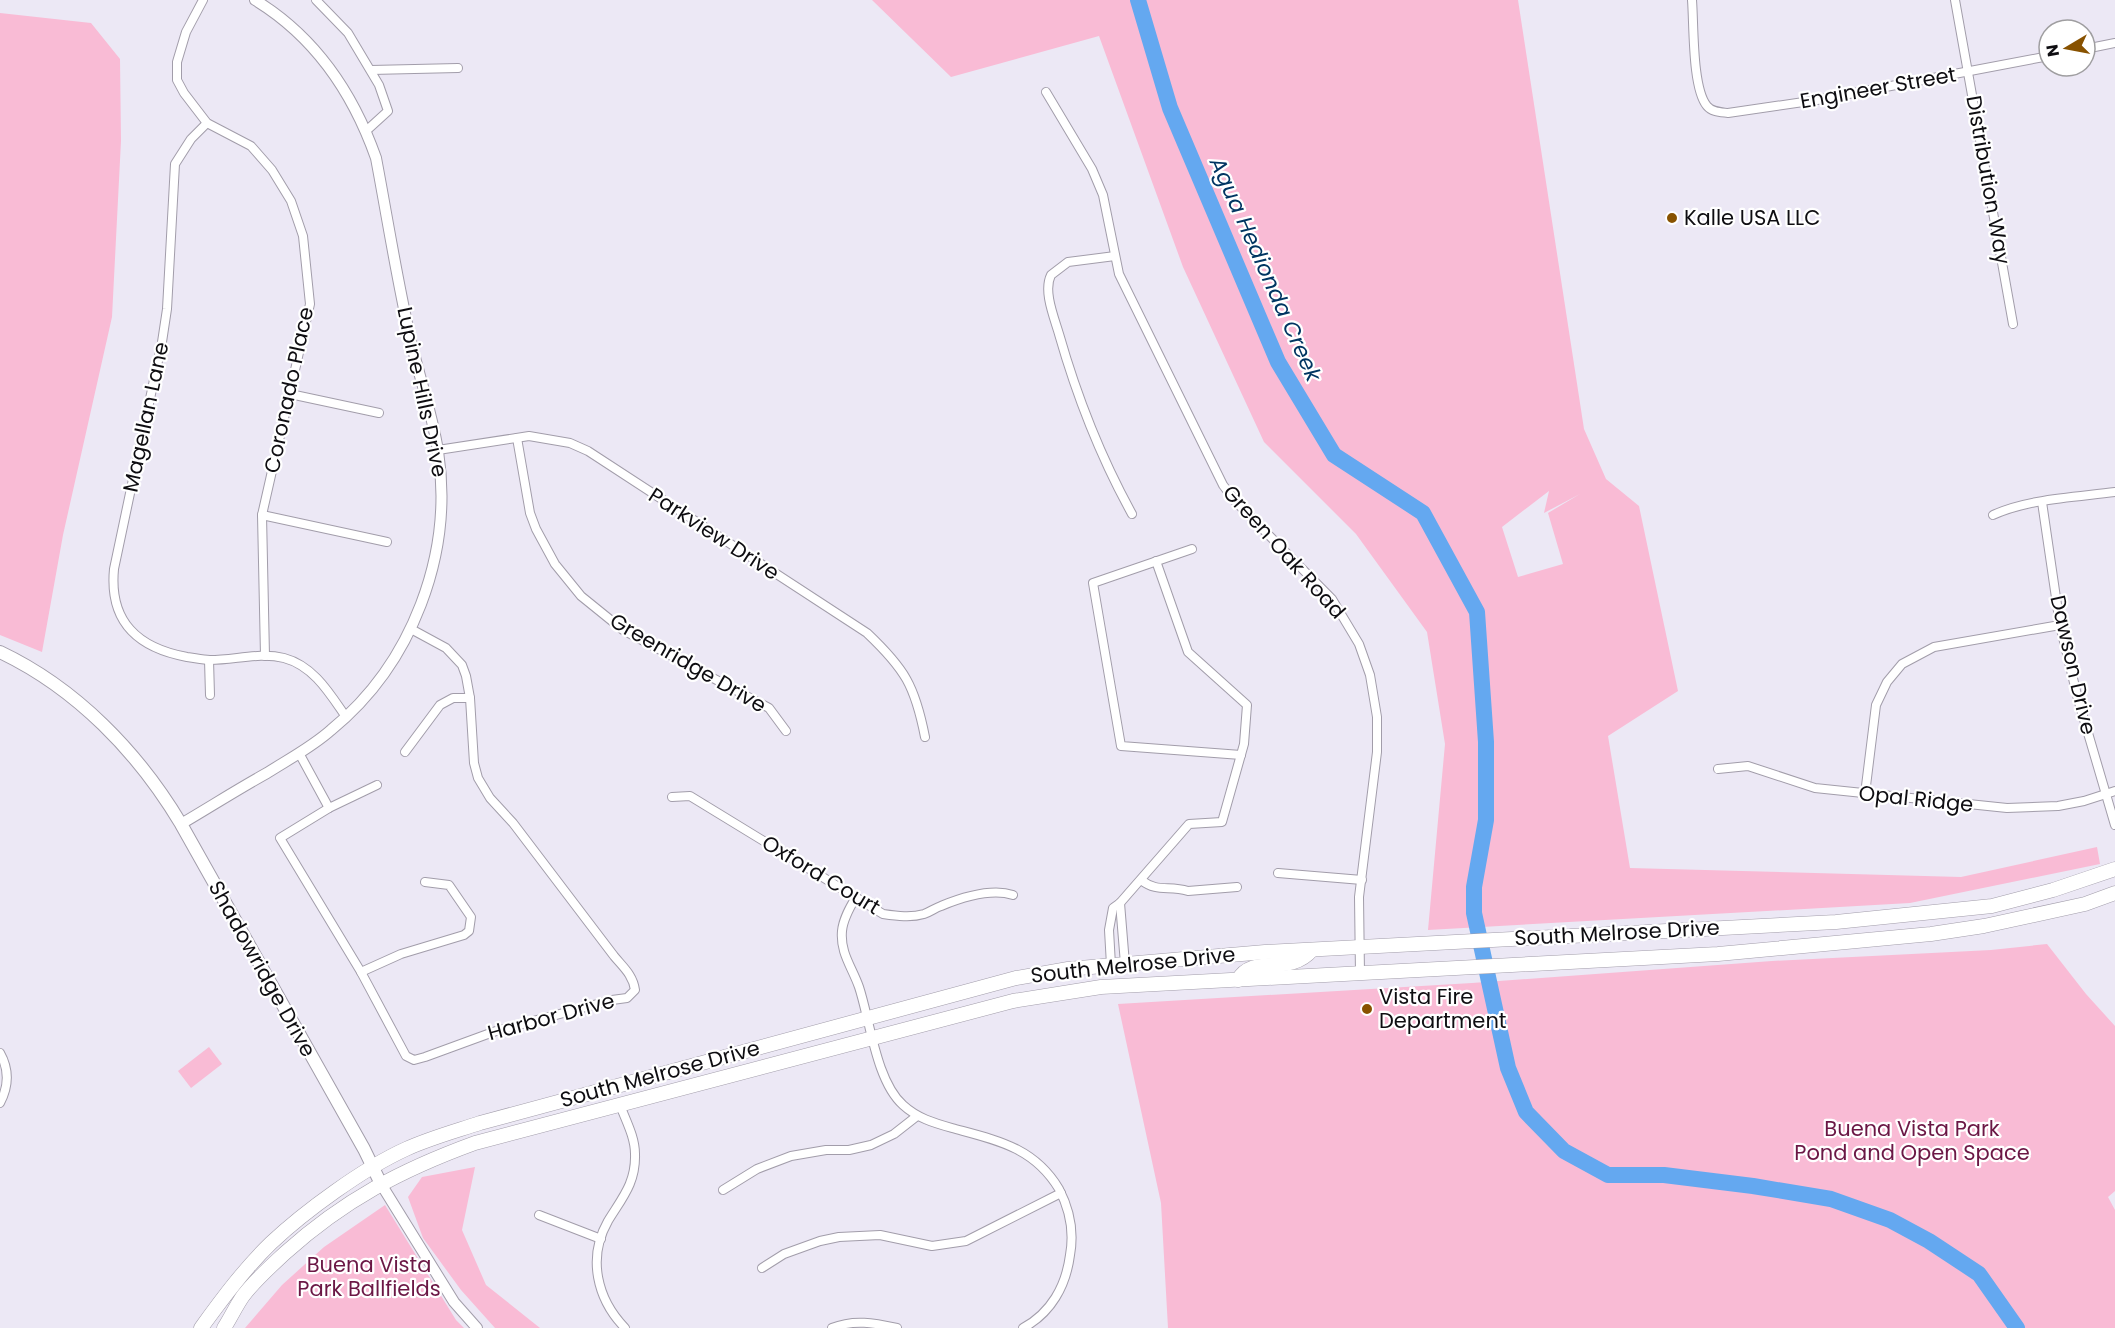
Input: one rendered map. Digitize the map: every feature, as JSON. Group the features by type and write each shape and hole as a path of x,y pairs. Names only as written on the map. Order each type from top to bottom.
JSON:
{"main road":[{"name":"Shadowridge Drive","path":"0,651 59,687 105,727 147,773 181,824 381,1184"},
{"name":"South Melrose Drive","path":"201,1328 225,1296 271,1243 373,1167 407,1148 480,1122 1016,978 1068,969 1265,952 1836,922 1992,906 2053,890 2115,868"},
{"name":"South Melrose Drive","path":"224,1328 244,1295 261,1275 321,1223 381,1184 432,1159 475,1143 1013,1001 1058,992 1101,987 1718,954 1931,934 1984,926 2085,904 2115,893"},
{"path":"1238,980 1245,970 1299,962 1312,950"}],"street":[{"name":"Coronado Place","path":"203,0 186,32 177,62 177,80 207,123 251,146 272,170 291,201 303,236 310,304 262,514 265,656"},
{"name":"Lupine Hills Drive","path":"181,824 322,738 378,684 411,628 424,596 440,534 442,484 438,450 409,332 376,158 366,131 335,74 304,38 255,0"},
{"path":"316,0 348,33 379,85 388,111 366,131"},
{"name":"Engineer Street","path":"1692,0 1697,81 1707,107 1715,112 1744,111 2037,58"},
{"name":"Distribution Way","path":"1955,0 2013,324"},
{"path":"2097,47 2115,43"},
{"path":"371,70 458,68"},
{"name":"Green Oak Road","path":"1046,92 1092,169 1103,195 1119,274 1223,485 1235,501 1332,599 1351,627 1359,644 1370,675 1377,717 1377,752 1359,897 1360,974"},
{"name":"Magellan Lane","path":"207,123 191,139 175,164 167,309 114,569 112,585 118,612 139,639 172,654 209,660 265,656 285,658 322,681 346,717"},
{"path":"1114,256 1068,262 1051,275 1048,289 1072,381 1094,439 1132,514"},
{"path":"290,394 379,413"},
{"name":"Parkview Drive","path":"438,450 529,436 551,438 588,451 867,633 891,655 907,678 918,702 925,736"},
{"name":"Greenridge Drive","path":"517,438 530,513 536,529 555,564 581,596 623,630 769,708 786,731"},
{"path":"1993,515 2005,509 2042,502 2115,492"},
{"name":"Dawson Drive","path":"2042,502 2060,625 2078,699 2111,792 2115,825"},
{"path":"262,514 387,542"},
{"path":"1192,549 1093,584 1121,746 1241,755"},
{"path":"1118,964 1110,917 1113,908 1141,880 1189,824 1222,822 1244,744 1247,705 1188,652 1156,561"},
{"path":"1864,794 1876,705 1887,682 1902,664 1934,647 2060,625"},
{"name":"Harbor Drive","path":"376,785 329,808 280,838 361,972 406,1056 414,1060 496,1030 627,998 635,990 634,981 629,973 513,823 490,798 478,778 474,763 470,698 462,665 446,648 411,628"},
{"path":"209,660 210,695"},
{"path":"405,752 440,705 453,698 470,698"},
{"path":"299,753 329,808"},
{"name":"Opal Ridge","path":"1718,769 1748,766 1815,789 2007,808 2058,806 2084,801 2111,792"},
{"name":"Oxford Court","path":"672,797 690,796 883,914 908,917 987,893 1001,891 1013,895"},
{"path":"1278,873 1362,879"},
{"path":"1141,880 1151,888 1180,888 1188,891 1237,887"},
{"path":"361,972 401,954 464,935 469,931 471,916 449,885 425,882"},
{"path":"856,897 842,930 844,956 859,986 884,1075 895,1095 917,1116 928,1121 1005,1143 1031,1156 1052,1178 1065,1202 1072,1233 1068,1273 1060,1291 1037,1320 1023,1328"},
{"path":"1118,964 1120,903"},
{"path":"0,1053 6,1069 7,1083 0,1102"},
{"path":"620,1105 634,1141 636,1155 627,1192 607,1223 601,1239 596,1270 609,1308 625,1328"},
{"path":"723,1190 757,1169 791,1156 826,1150 849,1150 872,1145 894,1134 917,1116"},
{"name":"Shadowridge Drive","path":"381,1184 454,1302 477,1328"},
{"path":"762,1268 784,1254 839,1237 880,1235 932,1246 966,1242 1061,1193"},
{"path":"539,1215 601,1239"},
{"path":"832,1328 846,1323 862,1322 897,1328"}],"green space":[{"path":"872,0 1518,0 1584,429 1606,479 1639,506 1678,691 1608,736 1630,868 1961,877 2097,847 2100,864 1910,903 1428,930 1445,744 1427,632 1356,534 1264,442 1183,267 1099,36 951,77","holes":["1549,491 1544,513 1580,494 1548,513 1563,564 1518,577 1502,527"]},
{"path":"0,13 91,23 120,59 121,141 112,317 63,535 42,652 0,635"},
{"name":"Buena Vista Park Pond and Open Space","path":"2047,944 2086,994 2115,1026 2115,1191 2108,1197 2115,1210 2115,1328 1168,1328 1161,1203 1118,1004 1472,983 1772,961 1991,950"},
{"path":"209,1047 222,1064 191,1088 178,1071"},
{"path":"475,1167 462,1230 486,1285 540,1328 495,1328 461,1290 423,1238 408,1197 422,1177"},
{"name":"Buena Vista Park Ballfields","path":"385,1205 456,1320 464,1328 245,1328 282,1285 324,1247"}],"waterway":[{"name":"Agua Hedionda Creek","path":"1138,0 1170,108 1278,362 1334,455 1423,513 1477,612 1486,742 1486,820 1474,887 1474,913 1508,1068 1526,1112 1564,1151 1608,1175 1664,1175 1753,1186 1831,1199 1890,1220 1929,1241 1979,1274 2017,1328"}],"place":[{"name":"Kalle USA LLC","path":"1672,218"},
{"name":"Vista Fire Department","path":"1367,1009"}]}
